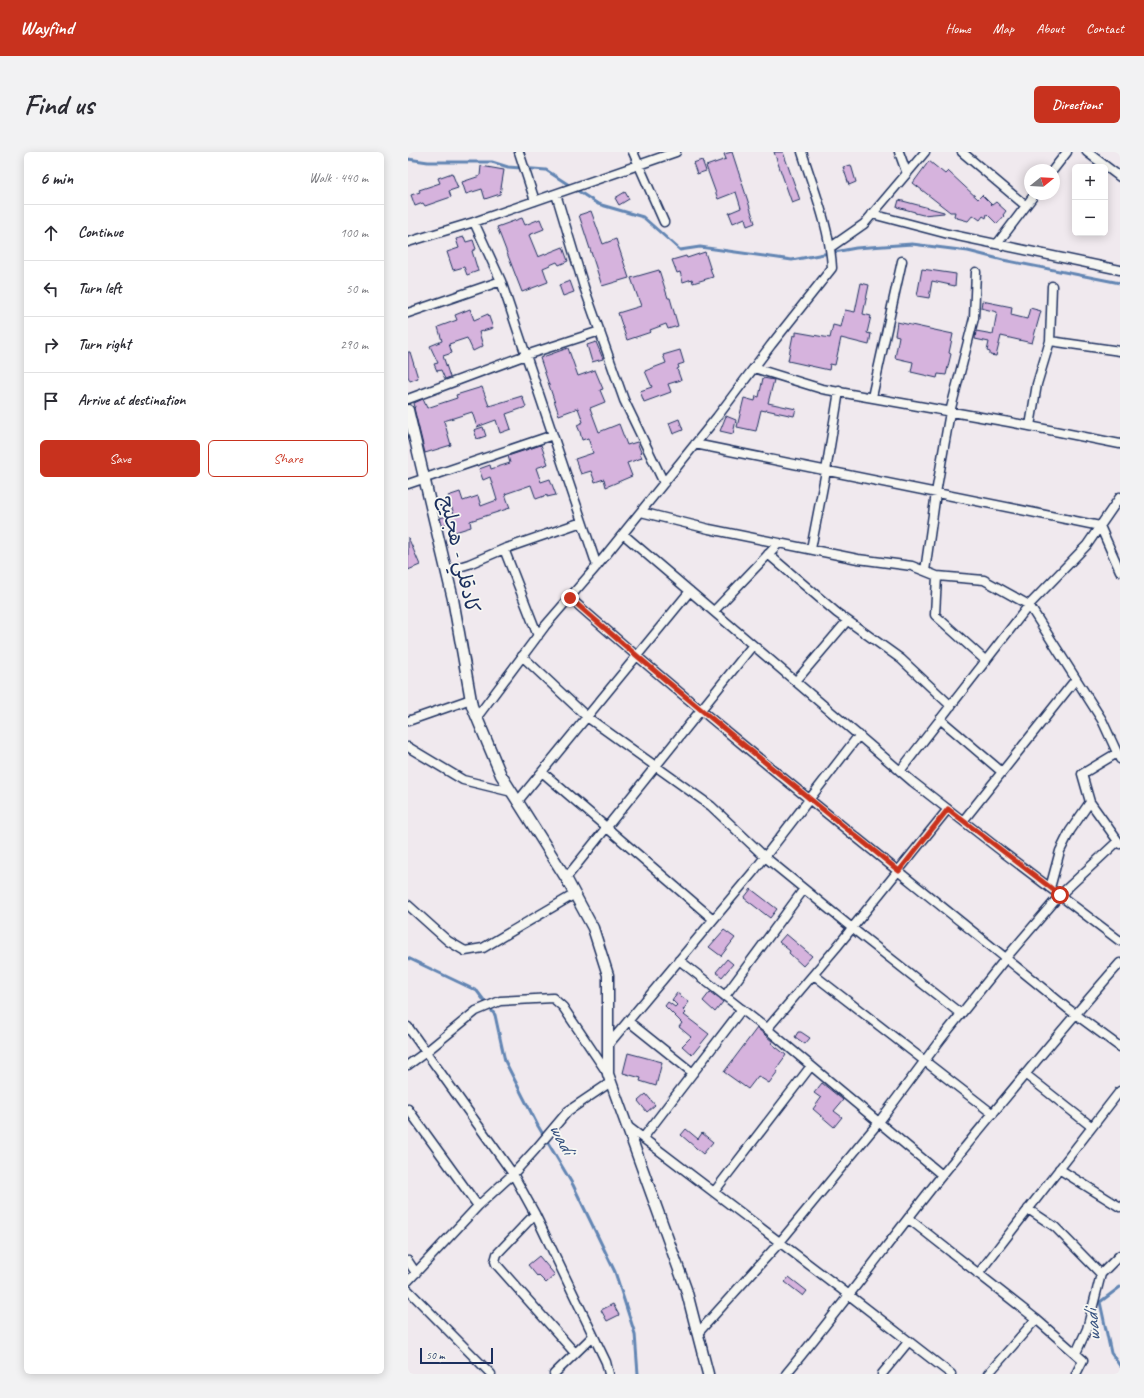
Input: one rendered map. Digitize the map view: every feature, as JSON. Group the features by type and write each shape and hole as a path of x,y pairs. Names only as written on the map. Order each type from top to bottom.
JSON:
{"street":[{"path":"519,152 535,201"},
{"path":"633,152 664,222"},
{"path":"408,242 474,222 676,152"},
{"path":"477,718 522,656 717,418 770,345 832,268 831,247 818,199 802,152"},
{"path":"898,152 907,174"},
{"path":"831,247 864,224 925,152"},
{"path":"962,152 1026,206"},
{"path":"1058,164 1067,152"},
{"path":"1087,152 1120,177"},
{"path":"556,194 584,287 624,400 664,483"},
{"path":"998,244 1030,200"},
{"path":"872,214 948,234 1120,270"},
{"path":"474,222 501,281 597,566"},
{"path":"872,397 902,261"},
{"path":"925,571 936,493 950,412 974,318 976,272"},
{"path":"408,313 501,281"},
{"path":"1030,426 1037,384 1050,341 1052,286"},
{"path":"408,400 526,355 600,331"},
{"path":"1050,341 1120,351"},
{"path":"754,368 822,388 1120,444"},
{"path":"811,549 839,391"},
{"name":"كادقلي - هجليج","path":"408,410 453,599 471,703 501,775 566,878 593,928 608,974 608,1045 610,1078 686,1289 708,1374"},
{"path":"408,484 553,435"},
{"path":"695,444 1100,526"},
{"path":"900,771 1029,605 1087,545 1120,498"},
{"path":"641,512 709,529 858,559 912,566 937,576 984,580 1029,605 1102,720 1118,756 1082,774 1090,802 1119,842 1060,895 1006,958 961,1014 879,1122 780,1242 697,1334"},
{"path":"446,571 469,564 504,549 582,522"},
{"path":"1100,526 1120,572"},
{"path":"623,534 900,771 1120,941"},
{"path":"714,611 779,543"},
{"path":"504,549 538,636"},
{"path":"768,554 847,621 901,659 951,706"},
{"path":"937,576 936,615 986,661"},
{"path":"518,801 690,591"},
{"path":"570,598 636,657 1075,1014 1120,1047"},
{"path":"796,681 847,621"},
{"path":"566,878 753,645"},
{"path":"522,656 587,717 711,806 765,857 961,1014"},
{"path":"963,821 1076,679"},
{"path":"408,721 471,703"},
{"path":"940,719 1002,772"},
{"path":"608,1045 765,857 859,735"},
{"path":"408,746 463,780 512,792"},
{"path":"542,772 713,919"},
{"path":"1050,888 1060,851 1070,831 1090,802"},
{"path":"767,1029 899,871 948,809"},
{"path":"725,996 804,889"},
{"path":"408,904 448,941 465,951 483,948 575,894"},
{"path":"679,960 767,1029 942,1175"},
{"path":"786,1374 942,1175 1075,1014 1120,963"},
{"path":"814,974 993,1114"},
{"path":"408,1065 476,1011 500,1001 553,998 563,1006 610,1078 568,1110 513,1174 478,1206 408,1281"},
{"path":"643,1138 742,1009"},
{"path":"628,1021 694,1073"},
{"path":"408,1027 513,1174 535,1214 606,1362 609,1374"},
{"path":"714,1192 811,1066"},
{"path":"1025,1074 1092,1127"},
{"path":"978,1274 1120,1091"},
{"path":"408,1109 478,1206"},
{"path":"627,1126 951,1374"},
{"path":"1059,1169 1120,1208"},
{"path":"1028,1209 1055,1227 1101,1274"},
{"path":"535,1214 497,1254 495,1261 496,1264 575,1353"},
{"path":"909,1219 1076,1353 1083,1360 1076,1374"},
{"path":"1076,1353 1087,1329 1101,1274 1120,1255"},
{"path":"408,1261 416,1273"},
{"path":"408,1290 491,1374"},
{"path":"988,1374 1036,1320"},
{"path":"554,1374 593,1336"},
{"path":"882,1374 909,1341"}],"building":[{"path":"732,152 755,223 747,226 745,218 733,223 729,213 741,208 736,192 718,199 706,166 726,159 724,154"},
{"path":"774,152 783,152 800,200 792,203"},
{"path":"702,160 706,171 697,174 693,163"},
{"path":"929,161 945,174 948,171 978,199 982,195 992,205 996,202 1006,211 1003,215 1004,216 997,224 987,214 986,218 983,216 980,220 973,215 968,221 954,216 955,212 950,212 913,183"},
{"path":"851,165 856,182 849,185 843,167"},
{"path":"481,166 504,170 500,194 485,199 482,189 466,194 462,182 480,176"},
{"path":"452,173 458,188 449,191 451,197 425,206 423,203 415,206 411,195 420,192 419,190 440,183 438,178"},
{"path":"625,192 629,199 619,205 615,198"},
{"path":"899,200 944,213 923,215 915,213 897,207"},
{"path":"591,211 603,244 616,239 629,278 602,286 579,215"},
{"path":"522,218 525,225 540,219 544,229 529,235 538,257 563,247 568,261 559,265 557,262 543,268 548,282 522,292 497,227"},
{"path":"464,237 466,242 473,240 476,249 472,251 478,271 467,275 464,267 453,270 447,252 459,248 456,239"},
{"path":"705,252 713,277 693,283 692,279 683,282 680,272 677,273 672,260 686,256 687,258"},
{"path":"922,269 956,274 955,286 932,281 929,298 917,296"},
{"path":"659,270 668,298 670,298 678,326 668,329 666,324 650,330 651,332 627,340 618,313 641,306 631,278"},
{"path":"570,281 574,292 563,296 559,285"},
{"path":"861,283 869,285 863,314 871,316 867,333 871,334 869,345 841,338 835,365 830,364 829,370 788,361 793,335 796,336 796,332 830,338 833,325 841,327 845,310 855,312"},
{"path":"982,301 1012,307 1011,315 1027,319 1030,308 1041,311 1032,343 1001,336 996,356 990,355 990,352 987,351 989,342 975,339 976,331 993,334 997,312 981,308"},
{"path":"470,309 474,320 488,314 493,328 479,332 483,346 473,351 467,338 449,344 452,353 443,356 450,377 445,379 441,370 437,371 434,364 438,363 430,346 442,341 438,327 457,320 455,315"},
{"path":"897,322 953,334 949,353 951,354 946,375 938,374 937,378 911,372 913,362 895,358 899,336 895,335"},
{"path":"596,342 603,359 592,362 587,345"},
{"path":"568,348 578,376 595,370 603,389 600,390 605,402 590,408 599,432 619,424 627,445 637,442 641,452 642,458 627,463 632,476 606,487 604,479 595,482 591,471 581,474 575,459 593,453 588,438 582,440 577,425 583,422 578,408 559,415 540,358"},
{"path":"680,350 684,363 678,365 679,368 677,369 681,380 668,384 671,392 644,402 640,391 652,387 645,371 666,363 663,355"},
{"path":"408,352 410,352 418,378 410,381 408,376"},
{"path":"763,378 774,380 768,403 796,409 794,416 761,410 756,431 737,427 744,398 755,401 756,396 759,397"},
{"path":"482,387 489,406 522,396 526,407 506,414 511,429 500,433 496,420 477,427 472,412 444,421 451,445 425,453 414,403 423,399 427,408 457,398 456,395"},
{"path":"726,416 736,420 733,434 720,431"},
{"path":"679,419 683,430 673,434 669,423"},
{"path":"483,427 486,436 477,439 474,430"},
{"path":"541,445 548,464 536,468 541,482 550,479 556,495 547,497 547,495 536,499 531,485 505,494 510,508 470,521 471,527 452,533 449,523 442,525 440,518 454,514 448,496 460,492 463,501 478,496 481,506 497,500 490,477 483,480 479,469 490,465 491,469 510,463 508,456"},
{"path":"408,537 420,565 408,570"},
{"path":"751,889 777,909 770,918 744,898"},
{"path":"724,930 735,938 721,956 709,947"},
{"path":"786,934 812,956 803,966 789,953 790,951 779,942"},
{"path":"727,959 733,964 722,977 716,972"},
{"path":"710,992 723,1002 715,1012 703,1001"},
{"path":"677,993 689,1002 683,1010 686,1013 684,1015 709,1034 692,1055 682,1046 691,1037 679,1027 682,1023 665,1006 668,1002 675,1007 677,1005 672,1000"},
{"path":"757,1028 773,1042 771,1043 786,1055 776,1069 778,1071 769,1083 758,1076 748,1089 724,1072"},
{"path":"798,1032 801,1032 810,1038 805,1044 795,1037"},
{"path":"628,1053 662,1062 656,1086 640,1081 641,1078 623,1073"},
{"path":"822,1083 843,1100 834,1111 842,1117 834,1127 813,1109 821,1098 814,1093"},
{"path":"646,1094 655,1105 647,1112 638,1101"},
{"path":"686,1129 698,1139 702,1133 713,1142 703,1154 681,1135"},
{"path":"539,1256 555,1275 546,1283 538,1275 537,1276 528,1265"},
{"path":"789,1277 807,1291 803,1296 785,1282"},
{"path":"613,1304 619,1315 607,1321 601,1310"}],"waterway":[{"path":"408,159 428,162 492,162 508,167 546,170 598,204 643,217 680,250 700,247 792,260 856,248 912,244 968,251 1003,260 1120,283"},
{"name":"wadi","path":"408,958 477,991 495,1015 505,1061 538,1126 573,1185 615,1272 635,1334 638,1374"},
{"name":"wadi","path":"1120,1287 1100,1302 1111,1353 1120,1366"}],"route":[{"path":"570,598 636,657 899,871 948,809 1060,895"}]}
